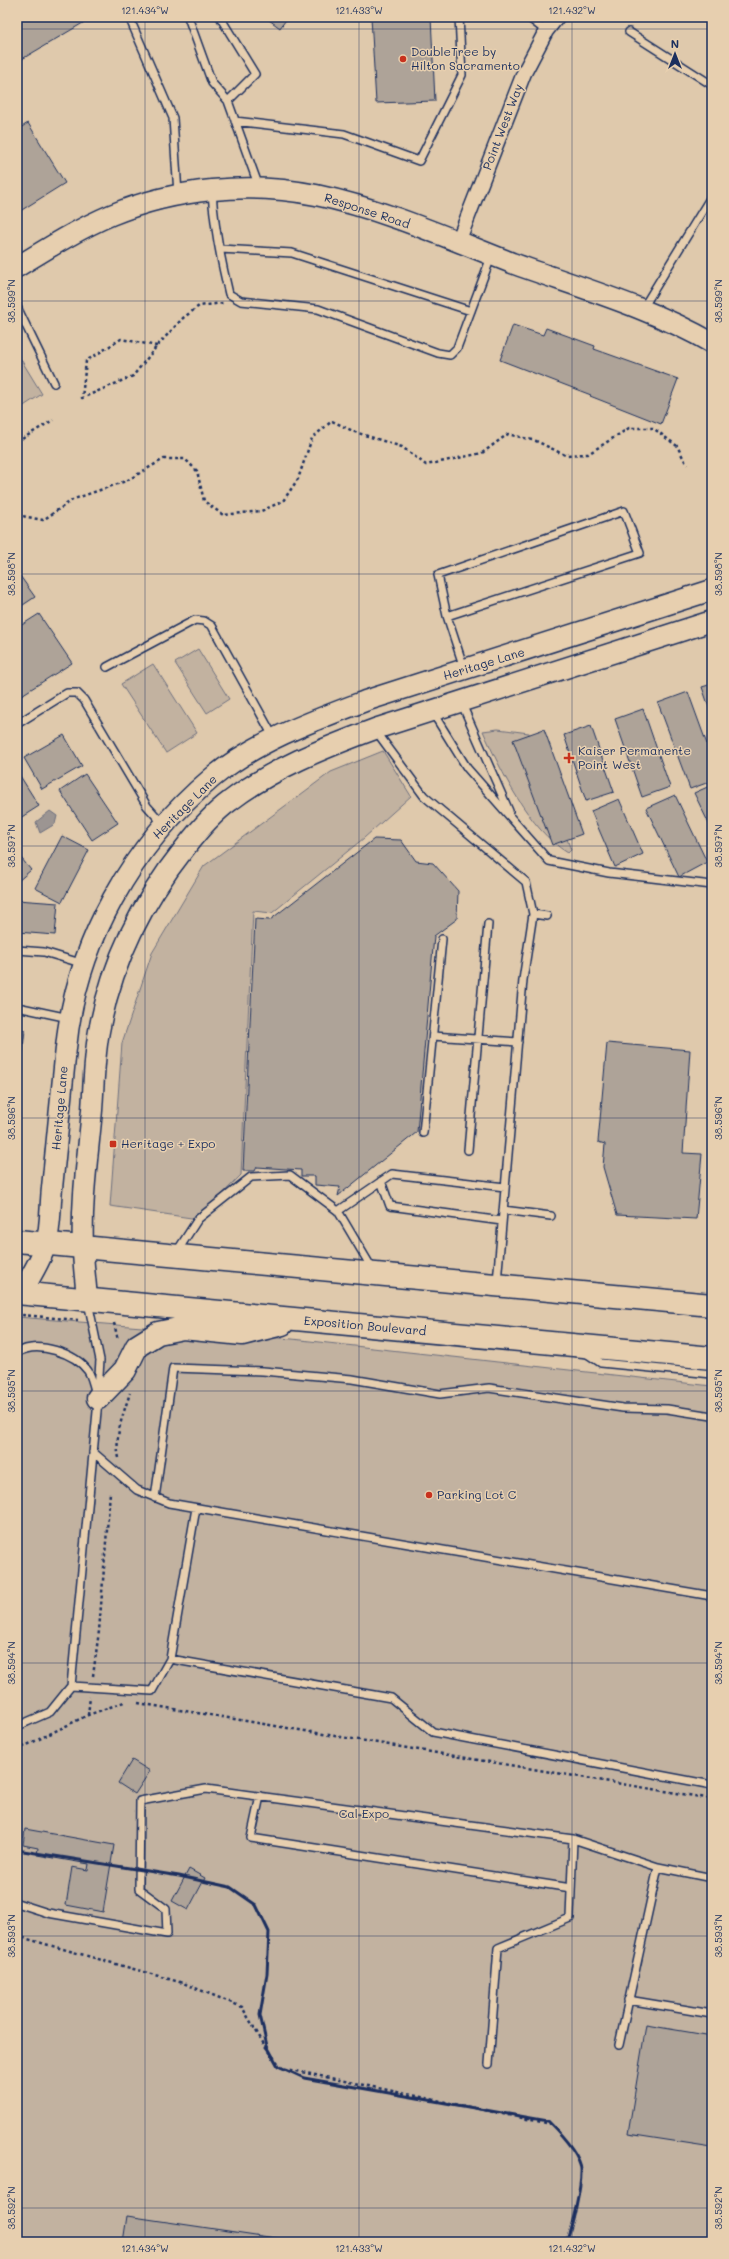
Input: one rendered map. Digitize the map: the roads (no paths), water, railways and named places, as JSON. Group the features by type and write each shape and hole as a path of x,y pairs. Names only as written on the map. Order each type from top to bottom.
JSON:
{"main road":[{"name":"Response Road","path":"17,267 78,230 113,214 150,202 212,190 260,189 314,195 352,204 666,320 712,343"},
{"name":"Heritage Lane","path":"19,1295 46,1244 69,1018 84,964 118,888 142,853 165,826 214,777 274,738 310,722 365,701 712,590"},
{"path":"87,1300 82,1247 84,1200 99,1028 109,987 120,954 145,902 167,870 195,835 229,802 255,784 321,749 375,729 712,621"},
{"path":"17,1241 712,1305"},
{"name":"Exposition Boulevard","path":"19,1295 712,1358"},
{"path":"98,1398 125,1370 138,1346 158,1333 183,1328 242,1334 301,1320"}],"street":[{"name":"Point West Way","path":"458,242 524,73 546,31 557,17"}],"lane":[{"path":"129,17 173,118 178,196"},
{"path":"188,17 212,83 228,101 260,189"},
{"path":"220,17 255,74 228,101"},
{"path":"235,121 344,134 419,160 462,75 459,17"},
{"path":"528,17 546,31"},
{"path":"629,32 712,85"},
{"path":"212,190 220,249 229,294 241,301 318,309 438,353 450,355 457,348 492,255"},
{"path":"642,311 712,195"},
{"path":"220,249 292,253 471,311"},
{"path":"17,307 54,383"},
{"path":"448,616 640,553 624,511 438,575 448,616 465,670"},
{"path":"107,667 195,620 204,621 212,626 274,738"},
{"path":"17,724 67,693 77,693 84,700 147,806 165,826"},
{"path":"461,701 512,819"},
{"path":"432,711 467,768 549,861 609,873 712,886"},
{"path":"375,729 424,796 526,882 533,914 523,980 496,1285"},
{"path":"533,914 547,916"},
{"path":"468,1150 488,924"},
{"path":"423,1133 442,939"},
{"path":"17,950 44,952 84,964"},
{"path":"22,1008 69,1018"},
{"path":"433,1036 518,1042"},
{"path":"173,1256 198,1220 251,1177 290,1174 338,1210 375,1274"},
{"path":"338,1210 392,1174 505,1187"},
{"path":"381,1181 390,1206 502,1221"},
{"path":"503,1210 550,1216"},
{"path":"17,1724 20,1725 50,1712 71,1686 98,1398 100,1360 87,1300"},
{"path":"576,1346 601,1363 712,1374"},
{"path":"17,1353 22,1349 48,1349 71,1355 88,1372 98,1398"},
{"path":"155,1498 173,1368 263,1371 352,1379 440,1394 489,1388 623,1408 667,1409 712,1416"},
{"path":"93,1452 137,1490 169,1503 712,1596"},
{"path":"71,1686 152,1690 170,1660 196,1508"},
{"path":"170,1660 391,1698 433,1732 712,1785"},
{"path":"17,1903 48,1913 167,1934 166,1909 139,1889 140,1801 206,1789 573,1839 658,1867 712,1878"},
{"path":"260,1796 251,1838 571,1888"},
{"path":"488,2064 498,1948 570,1918 573,1839"},
{"path":"618,2045 658,1867"},
{"path":"628,2000 712,2014"}],"railway":[{"path":"17,1850 179,1876 230,1887 256,1905 269,1932 267,1974 260,2015 267,2046 278,2066 304,2078 548,2121 573,2150 580,2163 581,2169 576,2206 566,2242"}],"place":[{"name":"DoubleTree by Hilton Sacramento","path":"403,59"},
{"name":"Kaiser Permanente Point West","path":"569,758"},
{"name":"Heritage + Expo","path":"113,1144"},
{"name":"Parking Lot C","path":"429,1495"}],"park label":[{"name":"Cal Expo","path":"364,1814"}]}
